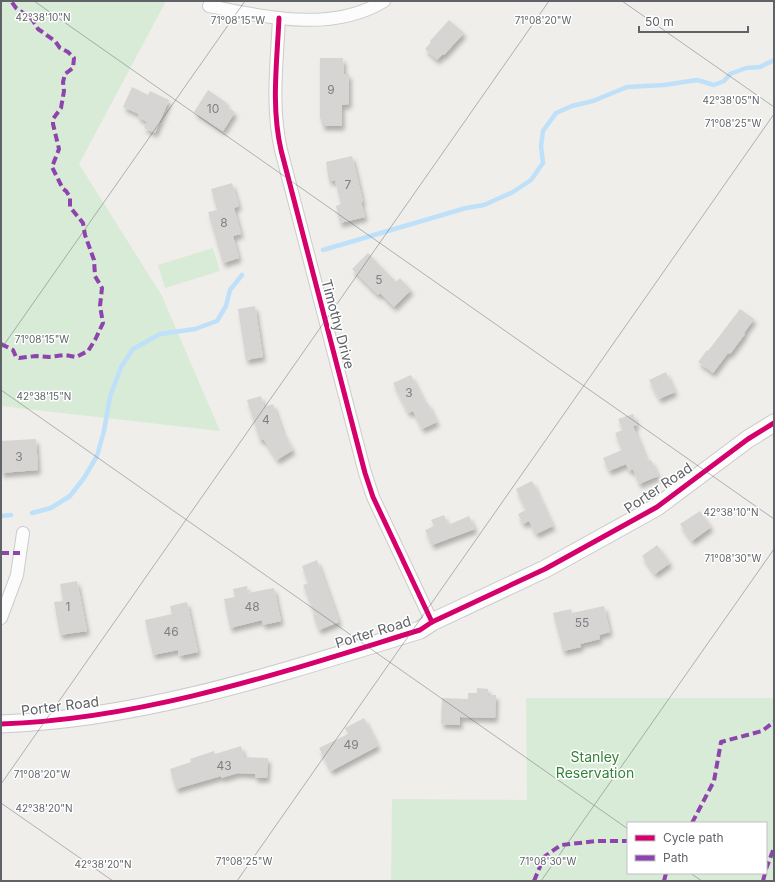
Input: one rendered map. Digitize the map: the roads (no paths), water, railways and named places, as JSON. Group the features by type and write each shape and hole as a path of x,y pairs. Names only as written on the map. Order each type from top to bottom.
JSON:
{"street":[{"path":"209,6 279,18 317,20 361,12 384,1"},
{"name":"Timothy Drive","path":"279,18 274,103 280,150 365,473 374,497 432,622"},
{"name":"Porter Road","path":"1,724 24,724 91,716 194,696 297,668 420,630 432,622 545,569 656,507 748,439 774,423"},
{"path":"1,618 17,575 23,533"}],"waterway":[{"path":"323,250 466,208 484,205 513,192 531,180 543,163 541,146 543,131 556,113 572,106 593,101 627,87 664,85 697,80 714,85 724,81 730,74 746,68 760,67 774,60"},
{"path":"32,513 51,508 70,496 84,478 97,456 104,431 110,397 121,367 133,349 160,334 195,329 217,321 226,306 230,290 242,275"},
{"path":"1,516 11,515"}],"park label":[{"name":"Stanley Reservation","path":"595,766"}]}
